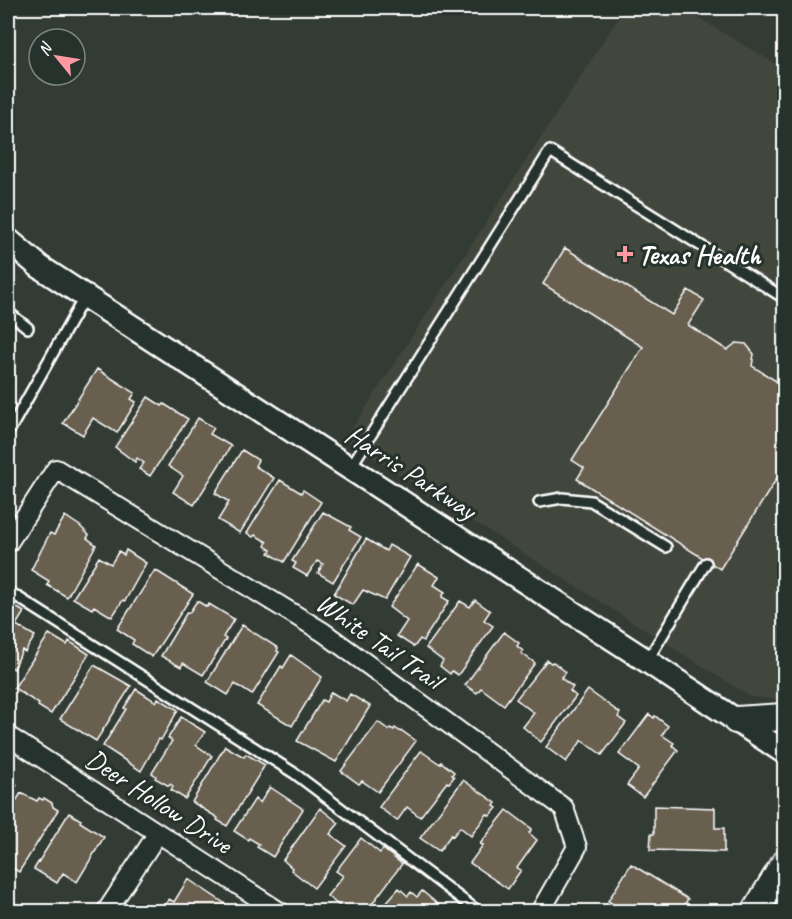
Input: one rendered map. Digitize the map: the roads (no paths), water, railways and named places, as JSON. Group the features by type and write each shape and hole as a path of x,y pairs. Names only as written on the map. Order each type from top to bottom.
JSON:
{"main road":[{"path":"736,720 784,717"},
{"path":"755,912 784,864"}],"street":[{"name":"Harris Parkway","path":"8,240 40,267 784,752"},
{"name":"White Tail Trail","path":"8,543 56,469 323,632 564,808 577,847 540,912"},
{"name":"Deer Hollow Drive","path":"8,736 280,912"},
{"path":"106,912 158,833"}],"lane":[{"path":"350,468 550,151 784,298"},
{"path":"8,434 85,296"},
{"path":"8,312 28,328"},
{"path":"539,502 562,498 591,501 666,547"},
{"path":"647,661 706,563"},
{"path":"8,591 294,773 479,912"}],"place":[{"name":"Texas Health","path":"625,254"}]}
